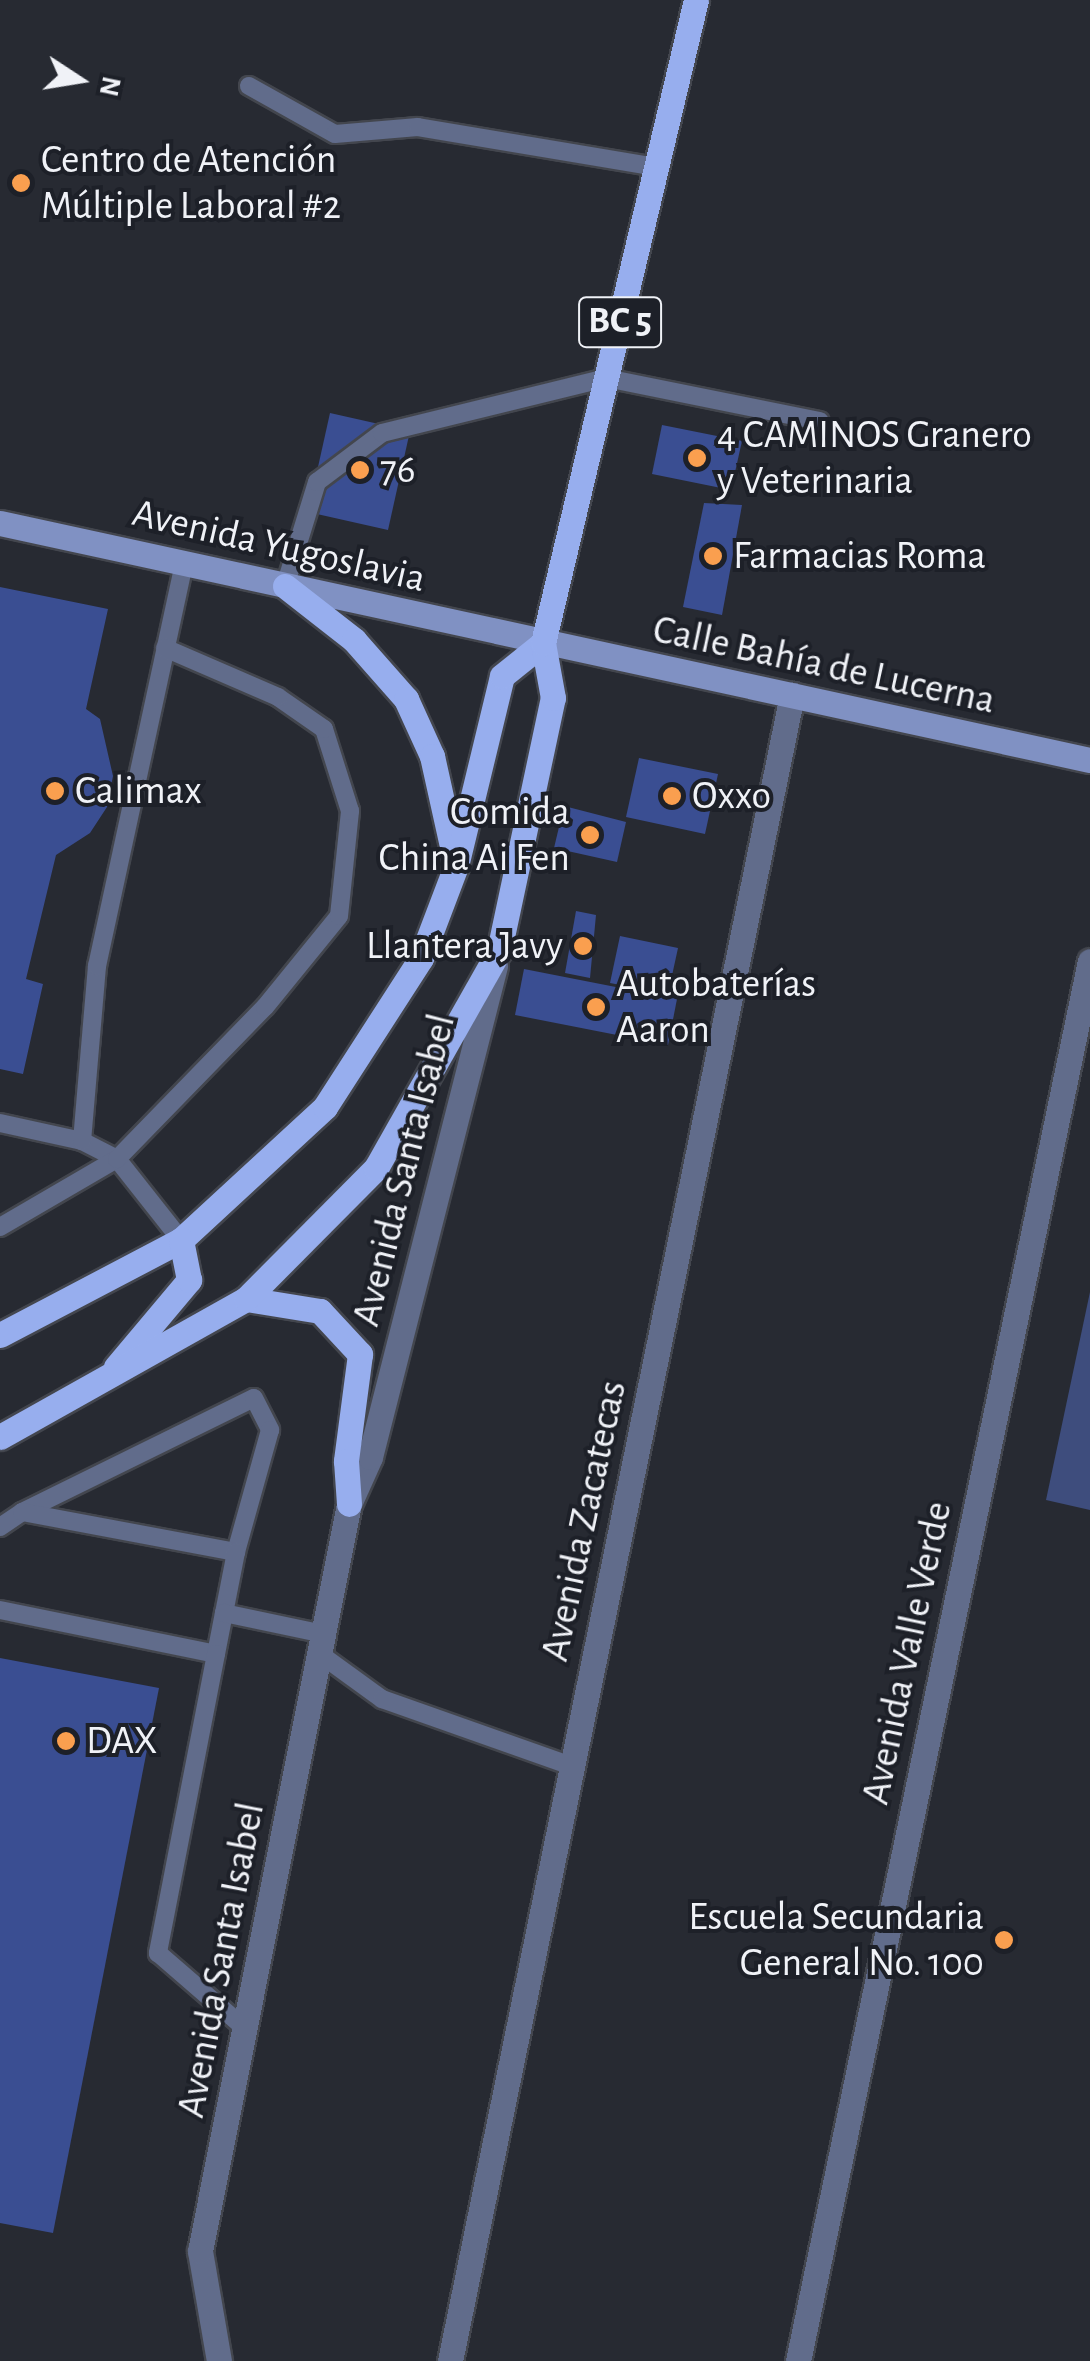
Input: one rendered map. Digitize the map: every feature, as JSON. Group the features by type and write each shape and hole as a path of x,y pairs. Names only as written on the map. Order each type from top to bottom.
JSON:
{"main road":[{"name":"Avenida Santa Isabel","path":"499,952 553,698 542,643 696,0"},
{"name":"Avenida Yugoslavia","path":"0,522 542,643"},
{"path":"286,586 354,640 406,700 432,756 456,866"},
{"path":"0,1334 181,1240 324,1107 421,958 456,866 502,676 542,643"},
{"name":"Calle Bahía de Lucerna","path":"542,643 1090,760"},
{"path":"0,1437 246,1299 376,1168 499,952"},
{"path":"104,1382 189,1280 181,1240"},
{"path":"246,1299 320,1311 360,1354 346,1462 349,1504"}],"street":[{"name":"Avenida Zacatecas","path":"450,2361 792,695"},
{"name":"Avenida Santa Isabel","path":"219,2361 200,2251 349,1504 370,1456 499,952"},
{"name":"Avenida Valle Verde","path":"798,2361 1090,960"}],"lane":[{"path":"249,86 335,134 418,127 656,167"},
{"path":"286,586 317,482 382,434 606,378 820,421"},
{"path":"82,1141 97,966 184,564"},
{"path":"0,1227 117,1159 265,1008 339,916 350,811 324,729 278,697 164,648"},
{"path":"0,1123 82,1141 117,1159 181,1240"},
{"path":"0,1526 254,1398 270,1430 236,1552 158,1953 247,2030"},
{"path":"22,1512 236,1552"},
{"path":"0,1610 216,1654"},
{"path":"224,1614 322,1644 382,1699 572,1766"}],"shaded area":[{"path":"1090,1292 1090,1510 1046,1500"}],"building":[{"path":"330,413 410,431 388,530 308,512"},
{"name":"4 CAMINOS Granero y Veterinaria","path":"662,425 742,441 731,490 652,474"},
{"name":"Farmacias Roma","path":"704,503 742,505 722,615 683,607"},
{"name":"Calimax","path":"0,587 108,609 86,709 100,719 113,776 107,807 90,833 56,855 26,979 43,984 23,1074 0,1069"},
{"name":"Oxxo","path":"639,758 718,774 705,834 626,817"},
{"name":"Comida China Ai Fen","path":"564,806 626,822 617,862 554,848"},
{"name":"Llantera Javy","path":"576,911 596,915 590,978 565,973"},
{"path":"620,936 678,948 668,994 610,983"},
{"name":"Autobaterías Aaron","path":"524,969 677,999 668,1045 515,1015"},
{"path":"0,1658 159,1688 53,2233 0,2223"}],"place":[{"name":"Centro de Atención Múltiple Laboral #2","path":"21,183"},
{"name":"4 CAMINOS Granero y Veterinaria","path":"697,458"},
{"name":"76","path":"360,470"},
{"name":"Farmacias Roma","path":"713,556"},
{"name":"Calimax","path":"55,791"},
{"name":"Oxxo","path":"672,796"},
{"name":"Comida China Ai Fen","path":"590,835"},
{"name":"Llantera Javy","path":"583,946"},
{"name":"Autobaterías Aaron","path":"596,1007"},
{"name":"DAX","path":"66,1741"},
{"name":"Escuela Secundaria General No. 100","path":"1004,1940"}]}
